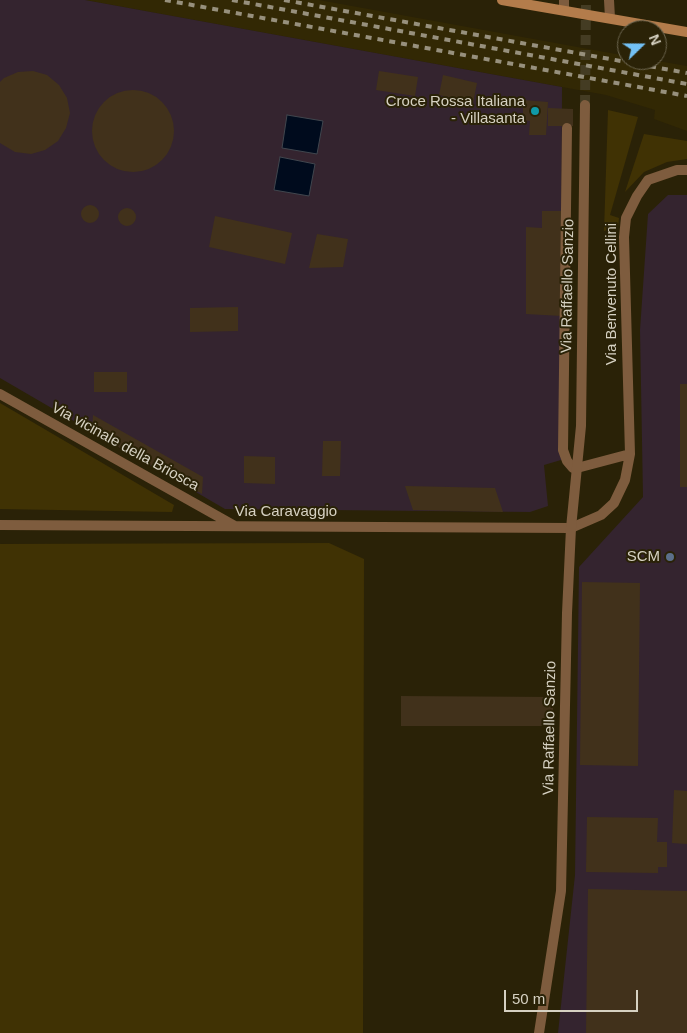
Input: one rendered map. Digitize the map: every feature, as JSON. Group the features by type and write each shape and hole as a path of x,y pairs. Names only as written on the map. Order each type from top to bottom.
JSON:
{"main road":[{"path":"502,0 564,5 610,18 687,32"}],"street":[{"path":"609,0 610,18"},
{"name":"Via Raffaello Sanzio","path":"539,1033 561,891 567,613 571,528 582,416 585,105"},
{"name":"Via Raffaello Sanzio","path":"566,128 563,450 566,461 574,468 578,468"},
{"name":"Via Benvenuto Cellini","path":"571,528 601,516 614,503 624,480 630,454 624,237 626,218 637,196 648,180 677,170 687,170"},
{"name":"Via vicinale della Briosca","path":"0,394 236,526"},
{"path":"578,468 630,454"},
{"name":"Via Caravaggio","path":"0,525 571,528"},
{"name":"Via Raffaello Sanzio","path":"544,1033 546,988"}],"shaded area":[{"path":"0,0 85,0 562,87 561,460 544,465 548,506 530,512 225,509 0,378"},
{"path":"85,0 319,0 617,54 617,70 667,70 667,63 687,66 687,131 654,119 655,110 606,95"},
{"path":"608,110 638,117 610,215 619,218 618,227 604,231"},
{"path":"644,134 687,141 687,159 667,162 644,172 625,192"},
{"path":"668,195 687,195 687,1033 558,1033 575,875 579,567 643,497 640,330 648,214"},
{"path":"0,403 174,505 172,512 0,509"},
{"path":"329,543 364,559 363,1033 0,1033 0,544"}],"water":[{"path":"287,115 323,121 317,154 282,148"},
{"path":"280,157 315,164 309,196 274,190"}],"building":[{"path":"33,71 47,75 59,85 67,98 70,113 66,128 58,141 45,150 31,154 15,152 0,143 0,82 4,78 18,72"},
{"path":"379,71 418,77 415,96 376,90"},
{"path":"443,75 477,83 473,103 439,95"},
{"path":"133,90 149,93 162,102 171,115 174,131 171,147 162,160 149,169 133,172 117,169 104,160 95,147 92,131 95,115 104,102 117,93"},
{"name":"Croce Rossa Italiana - Villasanta","path":"523,100 548,102 546,135 529,135 530,121 523,120"},
{"path":"548,108 573,109 573,126 548,126"},
{"path":"86,205 94,205 99,210 97,221 86,223 81,218 81,210"},
{"path":"123,208 131,208 136,213 134,224 123,226 118,221 118,213"},
{"path":"542,211 561,211 562,316 526,314 526,227 542,228"},
{"path":"215,216 292,233 285,264 209,247"},
{"path":"317,234 348,239 343,267 309,268"},
{"path":"238,307 238,331 190,332 190,308"},
{"path":"94,372 127,372 127,392 94,392"},
{"path":"680,384 687,384 687,487 680,487"},
{"path":"93,415 203,477 202,494 92,432"},
{"path":"323,441 341,441 340,476 322,476"},
{"path":"244,456 275,457 275,484 244,483"},
{"path":"405,486 495,488 503,512 413,510"},
{"path":"582,582 640,583 638,766 580,765"},
{"path":"401,696 553,697 553,726 401,726"},
{"path":"674,790 687,791 687,844 672,843"},
{"path":"587,817 658,818 657,842 667,842 667,867 658,867 658,873 586,872"},
{"path":"588,889 687,891 687,1033 586,1033"}],"tunnel":[{"path":"585,105 586,0"}],"railway":[{"path":"165,0 687,96"},
{"path":"232,0 687,84"},
{"path":"284,0 687,73"}],"place":[{"name":"Croce Rossa Italiana - Villasanta","path":"535,111"},
{"name":"SCM","path":"670,557"}]}
